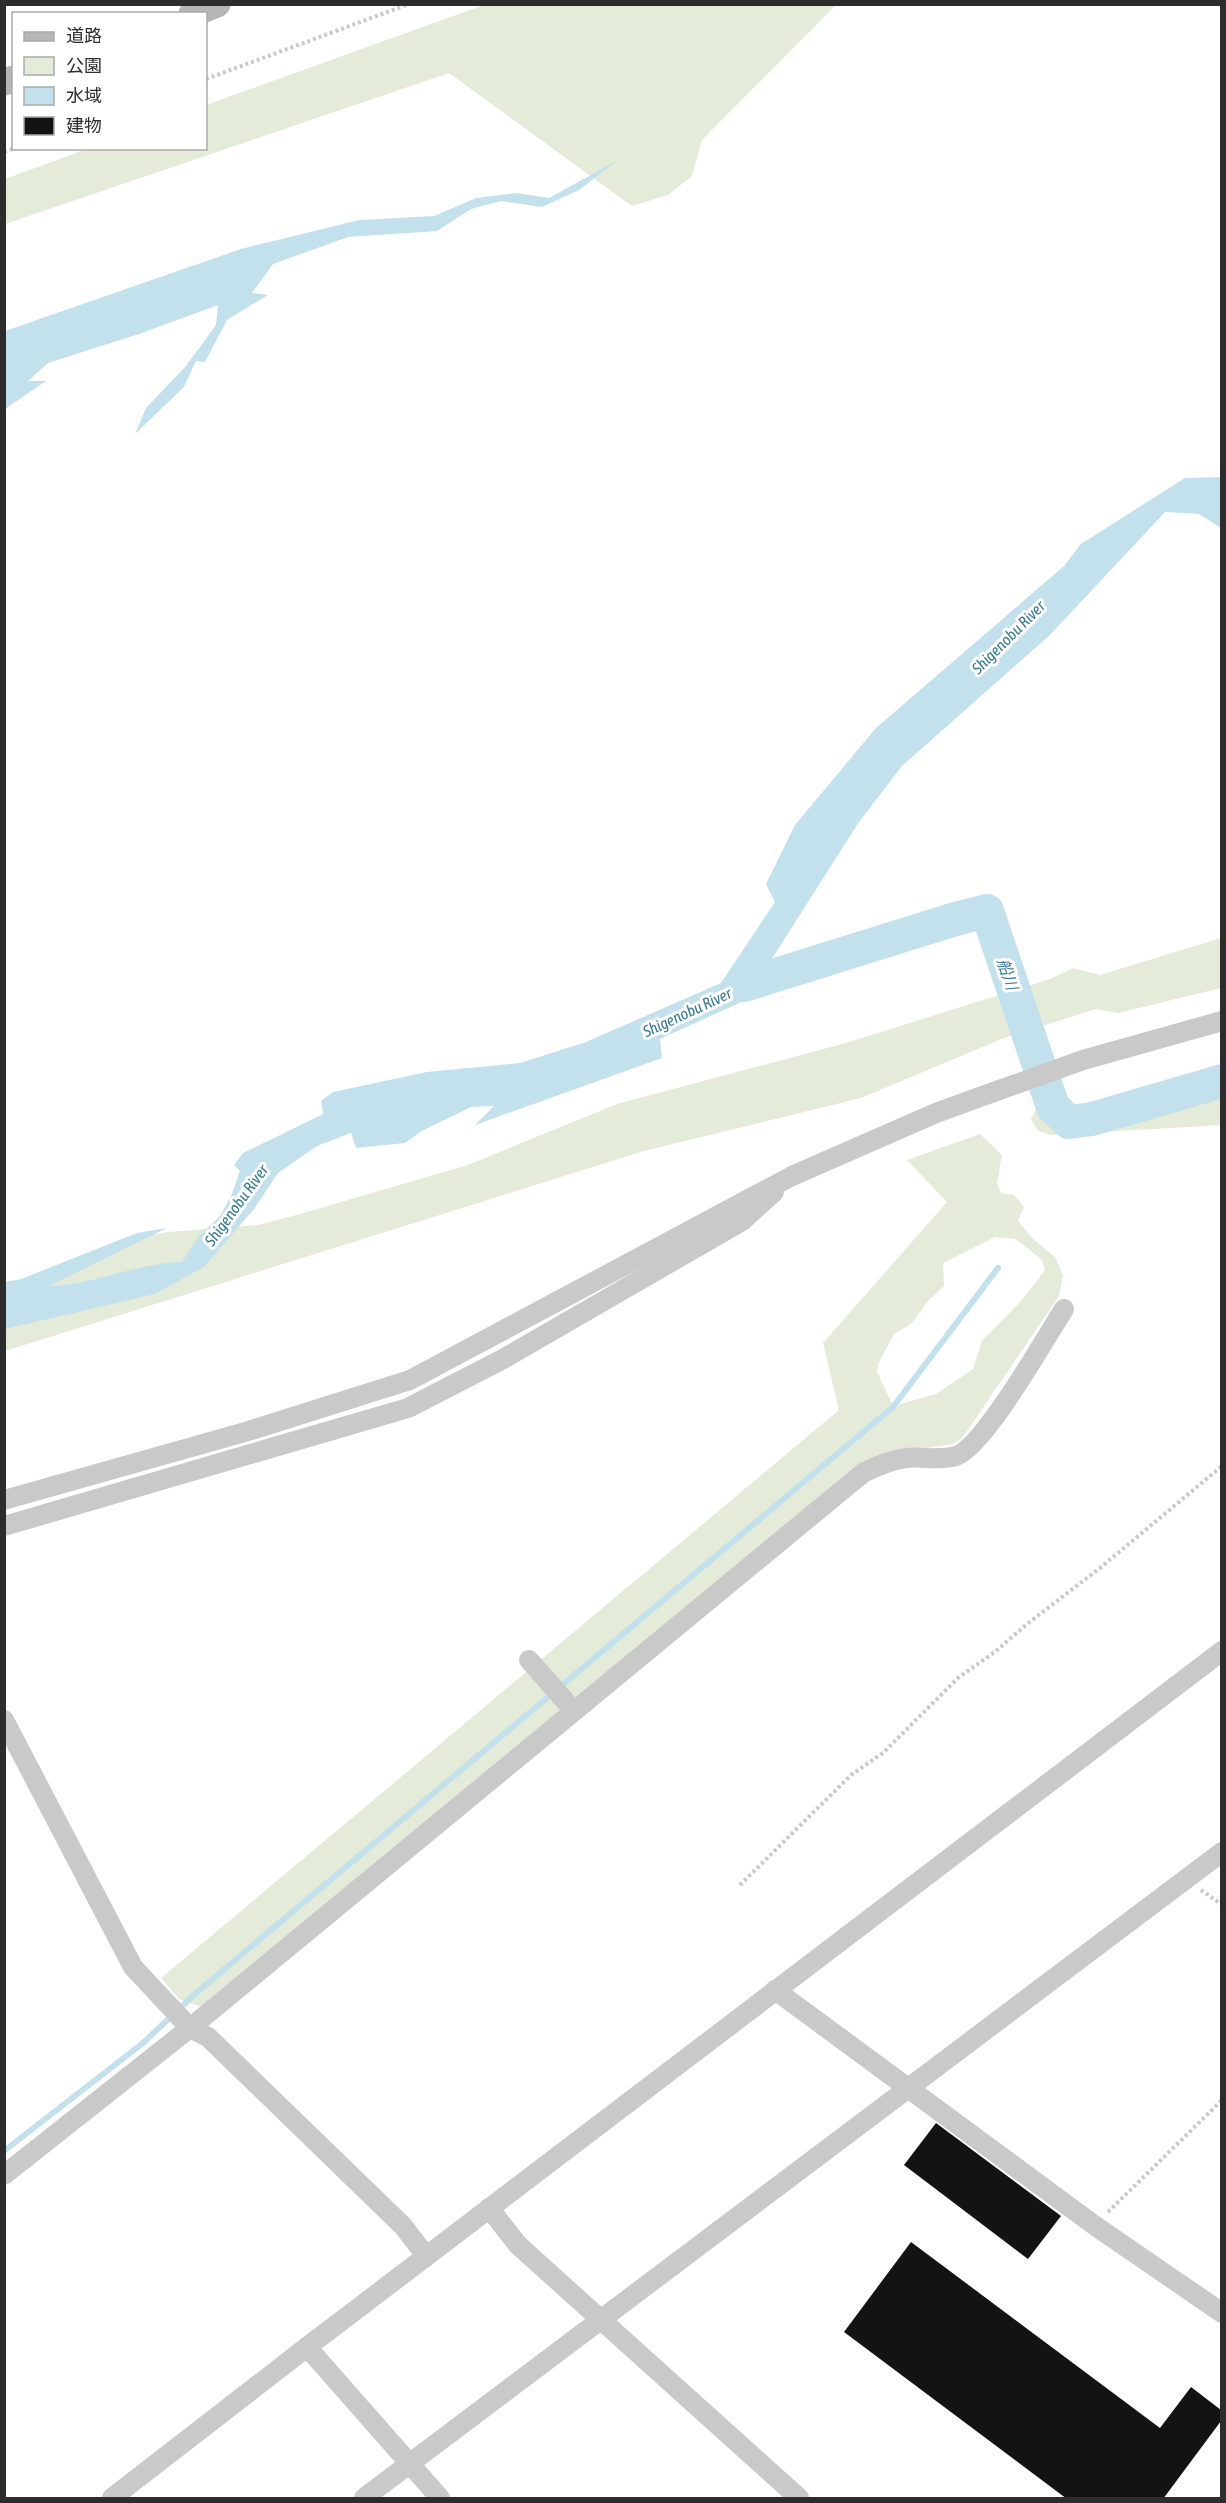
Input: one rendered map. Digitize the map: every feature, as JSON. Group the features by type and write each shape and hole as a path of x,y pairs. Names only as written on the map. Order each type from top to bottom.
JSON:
{"street":[{"path":"197,12 217,4"},
{"path":"4,1500 287,1419 410,1380 792,1176 936,1113 977,1098 1083,1060 1221,1021"},
{"path":"4,1526 408,1408 502,1359 742,1221 792,1176"},
{"path":"4,2175 190,2028 572,1709 863,1473 882,1464 906,1458 936,1459 958,1455 974,1444 996,1415 1064,1309"},
{"path":"112,2499 308,2346 1221,1651"},
{"path":"531,1663 572,1709"},
{"path":"4,1720 133,1967 190,2028 208,2037 403,2226 426,2256"},
{"path":"364,2499 1221,1852"},
{"path":"775,1990 1094,2225 1221,2313"},
{"path":"489,2208 518,2245 799,2499"},
{"path":"308,2346 440,2499"}],"path":[{"path":"207,79 409,4"},
{"path":"740,1885 851,1775 883,1753 958,1678 1101,1568 1221,1466"},
{"path":"1094,2225 1221,2100"}],"green space":[{"path":"484,5 836,5 702,140 692,176 668,195 632,206 449,73 5,224 5,179 84,150 207,150 207,105"},
{"path":"1221,938 1221,988 1118,1013 1096,1009 1004,1038 861,1098 644,1151 5,1351 5,1290 128,1239 168,1232 258,1225 300,1214 468,1165 617,1104 846,1043 1050,979 1073,968 1100,975"},
{"path":"1221,1086 1221,1125 1050,1135 1037,1130 1031,1119 1036,1108 1044,1107 1061,1120 1081,1125"},
{"path":"980,1134 1002,1155 997,1183 1001,1193 1014,1195 1024,1207 1018,1221 1032,1238 1055,1257 1063,1275 1059,1296 963,1437 953,1444 875,1456 853,1468 576,1701 202,2007 179,1999 161,1978 839,1410 823,1343 947,1202 907,1160","holes":["995,1237 1016,1239 1042,1260 1045,1270 1023,1299 982,1341 973,1369 936,1394 893,1406 877,1372 878,1364 894,1334 911,1324 928,1301 944,1286 943,1263"]}],"water":[{"path":"618,160 579,190 542,207 501,201 471,209 437,231 348,237 273,264 252,293 268,295 227,320 205,362 196,361 184,387 135,434 146,408 186,366 216,325 218,305 139,334 48,363 28,381 46,381 5,409 5,331 241,249 359,220 434,216 476,198 516,193 549,198"},
{"name":"Shigenobu River","path":"1221,477 1221,528 1199,514 1165,512 1050,635 902,766 859,822 766,968 755,996 660,1039 662,1058 475,1125 494,1106 471,1107 420,1132 405,1143 356,1148 351,1133 317,1146 278,1173 254,1209 204,1267 155,1294 5,1329 5,1282 21,1279 137,1233 167,1228 49,1286 82,1282 165,1263 182,1262 198,1237 220,1216 231,1196 240,1171 234,1165 243,1153 323,1114 321,1101 333,1092 427,1072 520,1063 586,1042 721,983 775,902 766,884 795,825 876,728 1064,566 1081,544 1185,478"}],"building":[{"path":"936,2123 1061,2216 1028,2259 904,2165"},
{"path":"911,2242 1160,2428 1191,2387 1221,2410 1221,2421 1163,2499 1067,2499 844,2332"}],"waterway":[{"name":"船川","path":"744,985 987,911 1053,1107 1069,1122 1092,1119 1222,1081"},
{"path":"4,2151 143,2043 196,1993 893,1407 998,1268"}]}
